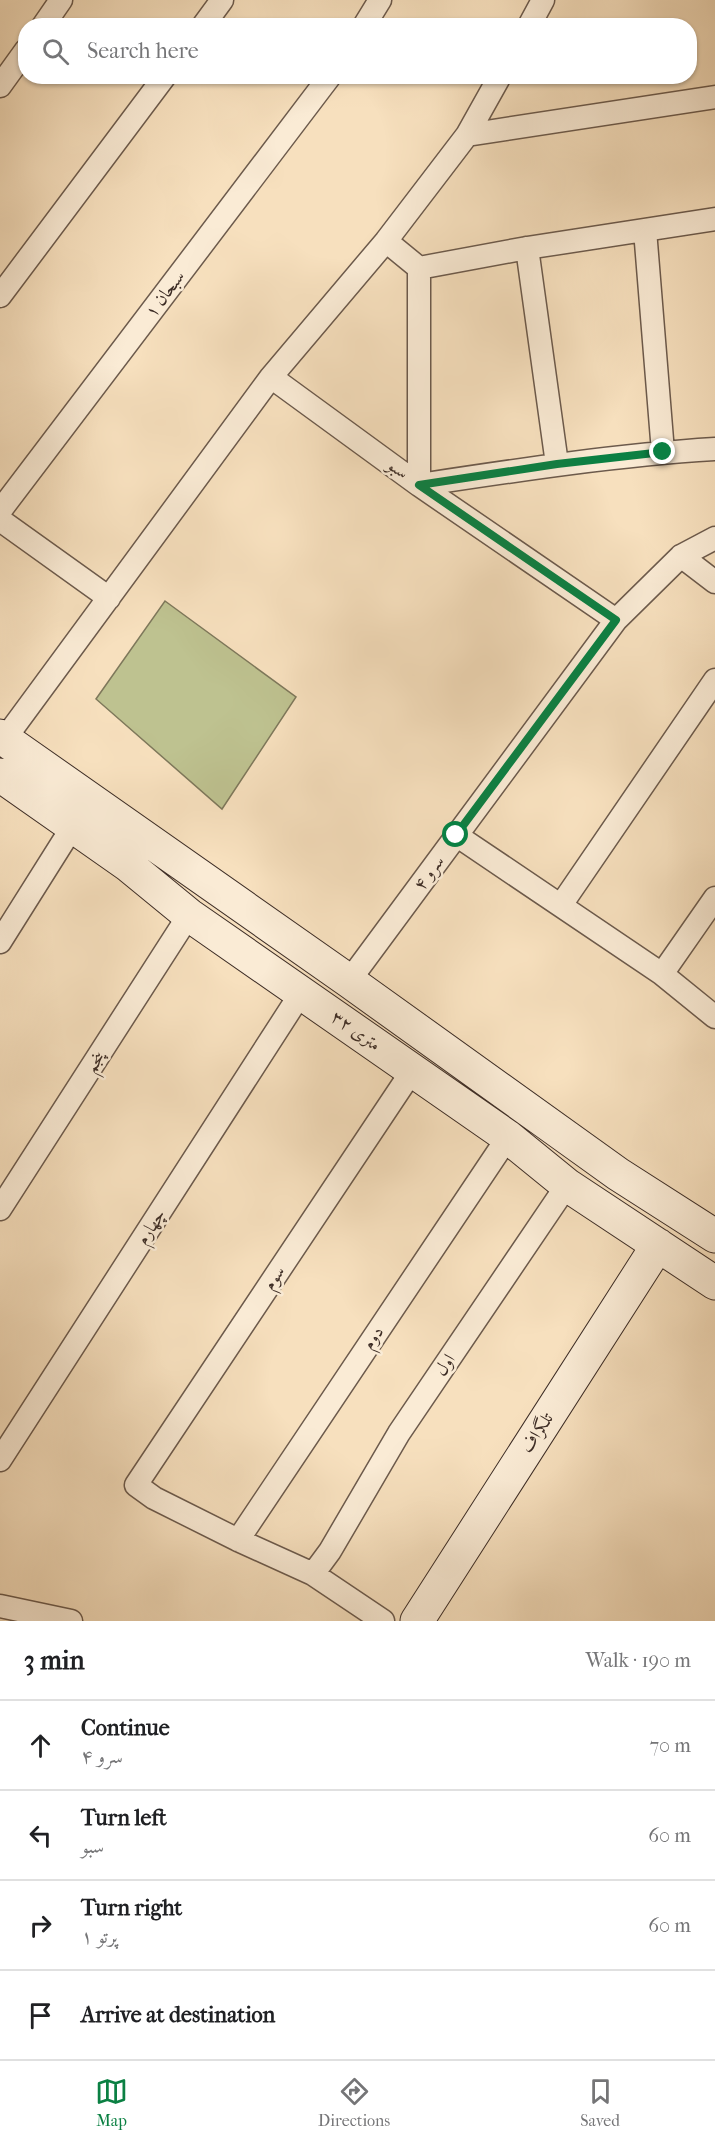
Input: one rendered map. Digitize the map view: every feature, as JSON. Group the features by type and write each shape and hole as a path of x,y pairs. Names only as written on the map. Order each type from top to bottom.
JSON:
{"main road":[{"name":"۳۲ متری","path":"2,741 348,981 618,1174 715,1236"},
{"name":"۳۲ متری","path":"0,775 128,865 189,915 508,1137 567,1185 715,1282"},
{"name":"تلگراف","path":"417,1621 658,1245"}],"street":[{"path":"49,18 62,0"},
{"path":"209,18 222,0"},
{"path":"369,18 380,0"},
{"path":"533,18 543,0"},
{"path":"0,86 18,61"},
{"path":"0,296 159,84"},
{"name":"سبحان ۱","path":"0,511 324,84"},
{"path":"2,741 271,377 386,241 467,135 496,84"},
{"path":"467,135 715,97"},
{"path":"386,241 419,268 527,248 715,219"},
{"path":"645,230 663,452"},
{"path":"527,248 557,464"},
{"path":"419,268 419,485 557,464 663,452 715,449"},
{"name":"سبو","path":"271,377 419,485 616,620"},
{"path":"0,520 109,598"},
{"name":"سرو ۴","path":"348,981 616,620 681,556 715,538"},
{"path":"681,556 715,582"},
{"path":"561,905 715,680"},
{"path":"0,942 73,826"},
{"path":"456,835 662,974 715,1017"},
{"path":"662,974 715,898"},
{"name":"پنجم","path":"0,1209 189,915"},
{"name":"چهارم","path":"0,1460 301,993"},
{"name":"سوم","path":"238,1540 154,1498 136,1485 412,1071"},
{"name":"دوم","path":"238,1540 508,1137"},
{"name":"اول","path":"313,1574 330,1551 399,1433 567,1185"},
{"path":"238,1540 313,1574 382,1621"},
{"path":"0,1606 71,1621"}],"green space":[{"path":"165,601 296,697 222,809 96,699"}],"route":[{"path":"456,835 616,620 419,485 557,464 663,452"}]}
